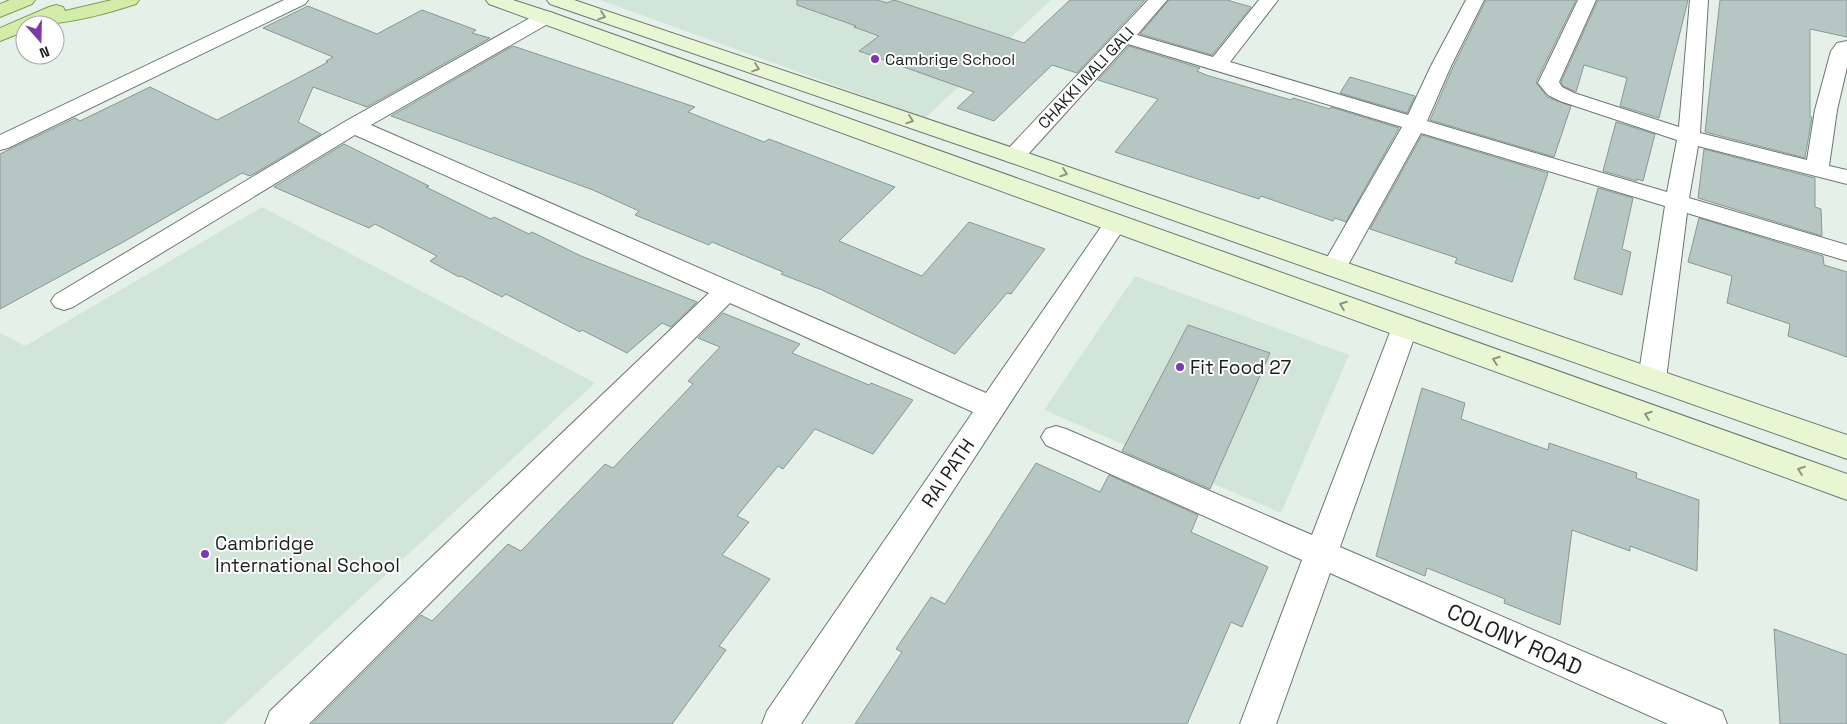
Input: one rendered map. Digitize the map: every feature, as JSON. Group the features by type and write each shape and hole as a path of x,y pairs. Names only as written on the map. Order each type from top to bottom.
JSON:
{"main road":[{"path":"0,11 26,0"},
{"path":"48,15 82,0"},
{"path":"65,17 102,10 130,0"},
{"path":"0,35 15,29"}],"street":[{"path":"0,143 299,0"},
{"path":"495,0 551,8 1014,156 1847,447"},
{"name":"CHAKKI WALI GALI","path":"1014,156 1158,0"},
{"path":"1217,65 1269,0"},
{"path":"1587,0 1548,83 1555,91 1567,97 1689,136 1847,177"},
{"path":"1652,379 1677,202 1689,136 1698,0"},
{"path":"1334,268 1416,124 1472,1"},
{"path":"64,300 551,8"},
{"path":"551,8 1116,222 1847,487"},
{"path":"1124,37 1847,252"},
{"path":"1817,169 1826,110 1841,51 1844,47 1847,47"},
{"path":"1826,110 1847,116"},
{"path":"354,126 992,408"},
{"name":"RAI PATH","path":"780,724 1116,222"},
{"path":"282,724 727,291"},
{"path":"1258,724 1405,327"},
{"name":"COLONY ROAD","path":"1056,436 1321,553 1689,720"}],"shaded area":[{"name":"Cambrige School","path":"600,0 1051,0 925,118"},
{"name":"Cambridge International School","path":"262,207 595,383 223,724 0,724 0,333 25,346"},
{"path":"1135,276 1349,355 1281,513 1044,410"}],"building":[{"path":"797,0 877,0 887,3 894,0 1024,43 1070,0 1145,0 1077,73 1052,65 994,121 957,108 974,92 859,51 879,36 797,5"},
{"path":"1169,0 1227,0 1251,7 1212,55 1140,34"},
{"path":"1486,0 1576,0 1536,82 1547,97 1571,106 1554,157 1430,120 1453,67"},
{"path":"1598,0 1688,0 1659,118 1620,106 1627,78 1584,65 1576,92 1563,86 1561,82"},
{"path":"1720,0 1847,0 1847,37 1810,29 1810,117 1812,117 1805,158 1705,132"},
{"path":"308,6 377,34 422,10 476,30 472,33 490,38 367,107 313,87 298,122 321,134 250,176 242,173 125,241 0,309 0,154 75,118 80,121 150,87 217,120 328,62 326,61 333,57 263,28"},
{"path":"513,46 695,107 688,112 764,142 769,139 895,187 839,241 922,276 969,222 1045,249 1011,294 1007,293 955,354 822,290 781,274 783,272 712,242 709,245 635,215 639,211 593,190 391,116"},
{"path":"1129,46 1200,68 1197,71 1206,75 1291,100 1293,98 1330,109 1331,107 1399,128 1346,222 1335,218 1333,221 1261,196 1259,199 1115,152 1158,99 1098,80"},
{"path":"1350,77 1415,96 1407,113 1340,93"},
{"path":"1616,122 1655,134 1643,181 1603,171"},
{"path":"1422,135 1548,173 1512,282 1455,263 1457,258 1370,229"},
{"path":"344,144 491,219 494,217 529,234 532,232 581,256 697,302 671,327 662,323 627,353 582,330 580,332 506,294 502,297 461,276 459,277 430,261 437,256 375,224 369,228 274,187"},
{"path":"1704,149 1815,178 1815,207 1821,209 1822,236 1698,198"},
{"path":"1598,188 1633,198 1622,249 1631,252 1622,295 1574,279"},
{"path":"1699,218 1823,256 1824,265 1847,272 1847,357 1788,336 1790,324 1727,303 1732,276 1688,262"},
{"path":"723,313 800,344 792,353 869,385 871,383 913,400 873,454 815,429 783,469 778,466 737,516 749,522 722,555 770,579 719,646 726,650 672,724 312,724 421,615 432,621 508,544 521,551 605,464 613,468 693,384 688,381 720,347 698,338"},
{"path":"1188,325 1270,353 1210,489 1122,451"},
{"path":"1422,388 1465,403 1461,419 1548,450 1549,443 1637,473 1636,478 1699,500 1697,571 1630,546 1630,551 1572,530 1560,625 1504,603 1505,599 1427,568 1425,576 1376,556"},
{"path":"1036,463 1100,492 1109,475 1198,515 1191,532 1268,567 1242,627 1231,622 1187,724 855,724 902,652 896,649 931,597 945,604"},
{"path":"1774,629 1847,655 1847,724 1780,724"}],"place":[{"name":"Cambrige School","path":"875,59"},
{"name":"Fit Food 27","path":"1180,367"},
{"name":"Cambridge International School","path":"205,554"}]}
